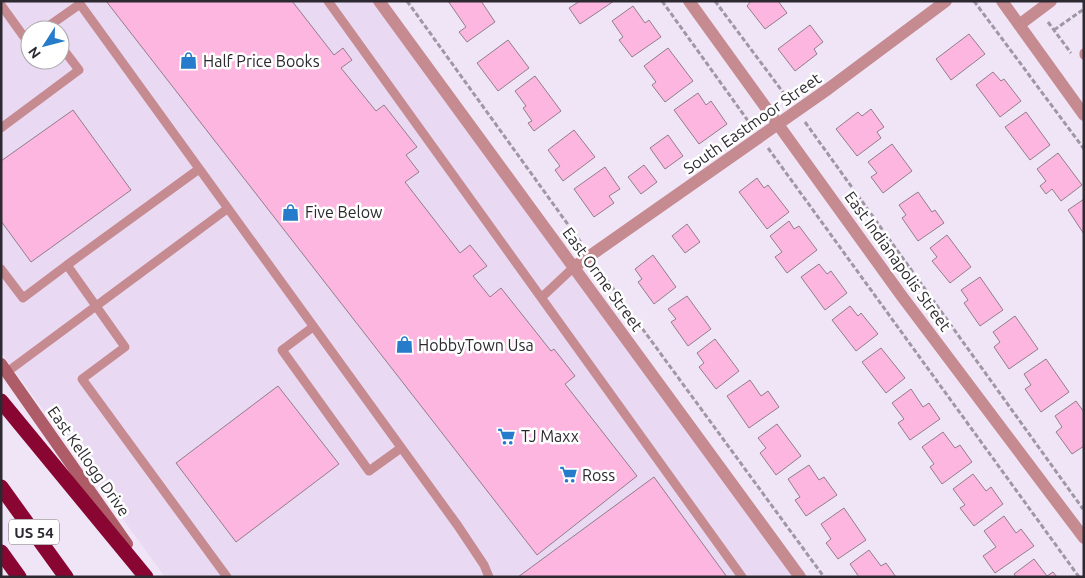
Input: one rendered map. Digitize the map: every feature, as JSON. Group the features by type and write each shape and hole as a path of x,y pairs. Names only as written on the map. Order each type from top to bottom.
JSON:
{"highway":[{"path":"1,401 148,577"},
{"name":"US 54","path":"1,487 66,577"},
{"name":"US 54","path":"1,552 19,577"}],"main road":[{"name":"East Kellogg Drive","path":"4,368 148,577"}],"street":[{"name":"East Orme Street","path":"379,1 800,577"},
{"name":"East Indianapolis Street","path":"688,1 902,295 1084,538"},
{"name":"South Eastmoor Street","path":"574,267 797,111 946,1"},
{"path":"1002,1 1082,109"},
{"path":"1019,25 1051,1"}],"lane":[{"path":"328,1 742,577"},
{"path":"58,20 80,4 474,550 489,577"},
{"path":"1,5 20,31"},
{"path":"1,128 79,70 70,58"},
{"path":"1,269 22,298 199,169"},
{"path":"4,368 95,306 227,209"},
{"path":"67,265 125,347 82,379 227,577"},
{"path":"542,297 574,267"},
{"path":"313,327 282,350 369,471 401,448"}],"path":[{"path":"407,1 824,577"},
{"path":"662,1 1079,577"},
{"path":"715,1 797,111 1084,510"},
{"path":"974,1 1084,149"},
{"path":"1054,30 1084,9"},
{"path":"1039,10 1074,58"}],"shaded area":[{"path":"1,1 380,1 808,577 165,577 1,352"}],"building":[{"path":"106,1 292,1 334,55 343,48 352,60 341,68 376,111 384,105 417,147 406,155 419,172 405,182 460,253 470,245 487,266 473,276 490,297 501,288 551,351 554,349 575,376 565,384 637,476 537,555"},
{"path":"448,1 481,1 495,22 467,42 459,32 466,27"},
{"path":"580,1 614,1 580,24 569,8"},
{"path":"751,1 778,1 787,13 765,29 747,6"},
{"path":"633,6 645,23 649,20 661,37 632,57 619,40 623,37 612,21"},
{"path":"810,25 823,42 814,49 817,54 795,71 778,49"},
{"path":"969,34 985,54 951,80 936,59"},
{"path":"508,40 529,68 498,91 477,63"},
{"path":"668,48 693,81 665,102 652,85 656,82 644,66"},
{"path":"993,72 1001,81 1004,79 1021,101 1000,117 976,85"},
{"path":"535,76 561,111 534,131 528,123 532,121 523,108 526,106 515,91"},
{"path":"698,93 706,105 711,101 727,124 699,144 674,110"},
{"path":"871,109 884,127 877,132 881,138 857,156 836,129 858,112 862,116"},
{"path":"73,110 131,190 31,262 1,221 1,161"},
{"path":"1026,112 1050,145 1030,160 1005,127"},
{"path":"574,130 595,157 563,181 555,170 560,166 548,150"},
{"path":"668,135 683,156 665,169 650,148"},
{"path":"892,144 912,171 883,193 871,177 877,173 868,162"},
{"path":"1058,153 1082,185 1061,201 1052,189 1046,194 1040,186 1046,181 1037,169"},
{"path":"644,165 657,182 641,194 628,177"},
{"path":"605,167 620,189 609,196 614,203 594,217 574,189"},
{"path":"757,178 764,188 768,185 789,212 767,229 739,192"},
{"path":"918,192 932,212 935,210 944,223 918,241 902,218 906,215 899,205"},
{"path":"1084,199 1084,234 1068,210"},
{"path":"789,221 794,229 799,226 817,250 787,273 775,257 782,252 770,236"},
{"path":"687,224 700,242 685,253 672,236"},
{"path":"947,235 971,267 950,283 932,261 937,257 930,248"},
{"path":"653,255 676,287 654,304 638,282 642,279 635,269"},
{"path":"819,264 827,274 831,271 847,293 825,310 801,277"},
{"path":"980,277 1003,310 980,326 964,303 968,300 961,290"},
{"path":"687,296 711,329 688,346 671,322 676,319 668,309"},
{"path":"850,306 858,316 861,313 878,334 856,351 832,320"},
{"path":"1015,316 1038,349 1009,369 994,347 1000,342 993,332"},
{"path":"715,339 739,371 716,389 699,367 704,363 697,353"},
{"path":"881,348 905,378 886,393 862,362"},
{"path":"1046,359 1069,392 1041,412 1025,389 1031,385 1024,374"},
{"path":"750,380 761,396 768,391 779,407 749,428 727,396"},
{"path":"278,386 339,464 236,542 176,463"},
{"path":"911,389 923,407 929,403 940,419 910,440 898,423 904,419 892,403"},
{"path":"1076,401 1084,412 1084,446 1072,454 1056,432 1062,427 1055,416"},
{"path":"777,424 801,456 776,475 760,453 766,448 758,438"},
{"path":"943,432 955,448 960,445 972,462 942,484 930,467 934,464 922,447"},
{"path":"809,465 819,480 824,477 837,495 806,516 795,500 800,497 788,479"},
{"path":"973,474 986,491 991,487 1003,504 974,526 960,508 965,505 953,489"},
{"path":"654,477 727,577 518,577"},
{"path":"844,508 866,540 838,559 826,543 831,539 821,524"},
{"path":"1004,516 1016,533 1021,529 1034,546 995,573 983,556 996,547 984,531"},
{"path":"869,550 881,566 886,563 896,577 859,577 850,564"},
{"path":"1034,559 1047,576 1053,572 1057,577 1016,577 1014,574"}],"place":[{"name":"Half Price Books","path":"189,61"},
{"name":"Five Below","path":"291,212"},
{"name":"HobbyTown Usa","path":"404,345"},
{"name":"TJ Maxx","path":"507,436"},
{"name":"Ross","path":"568,475"}]}
